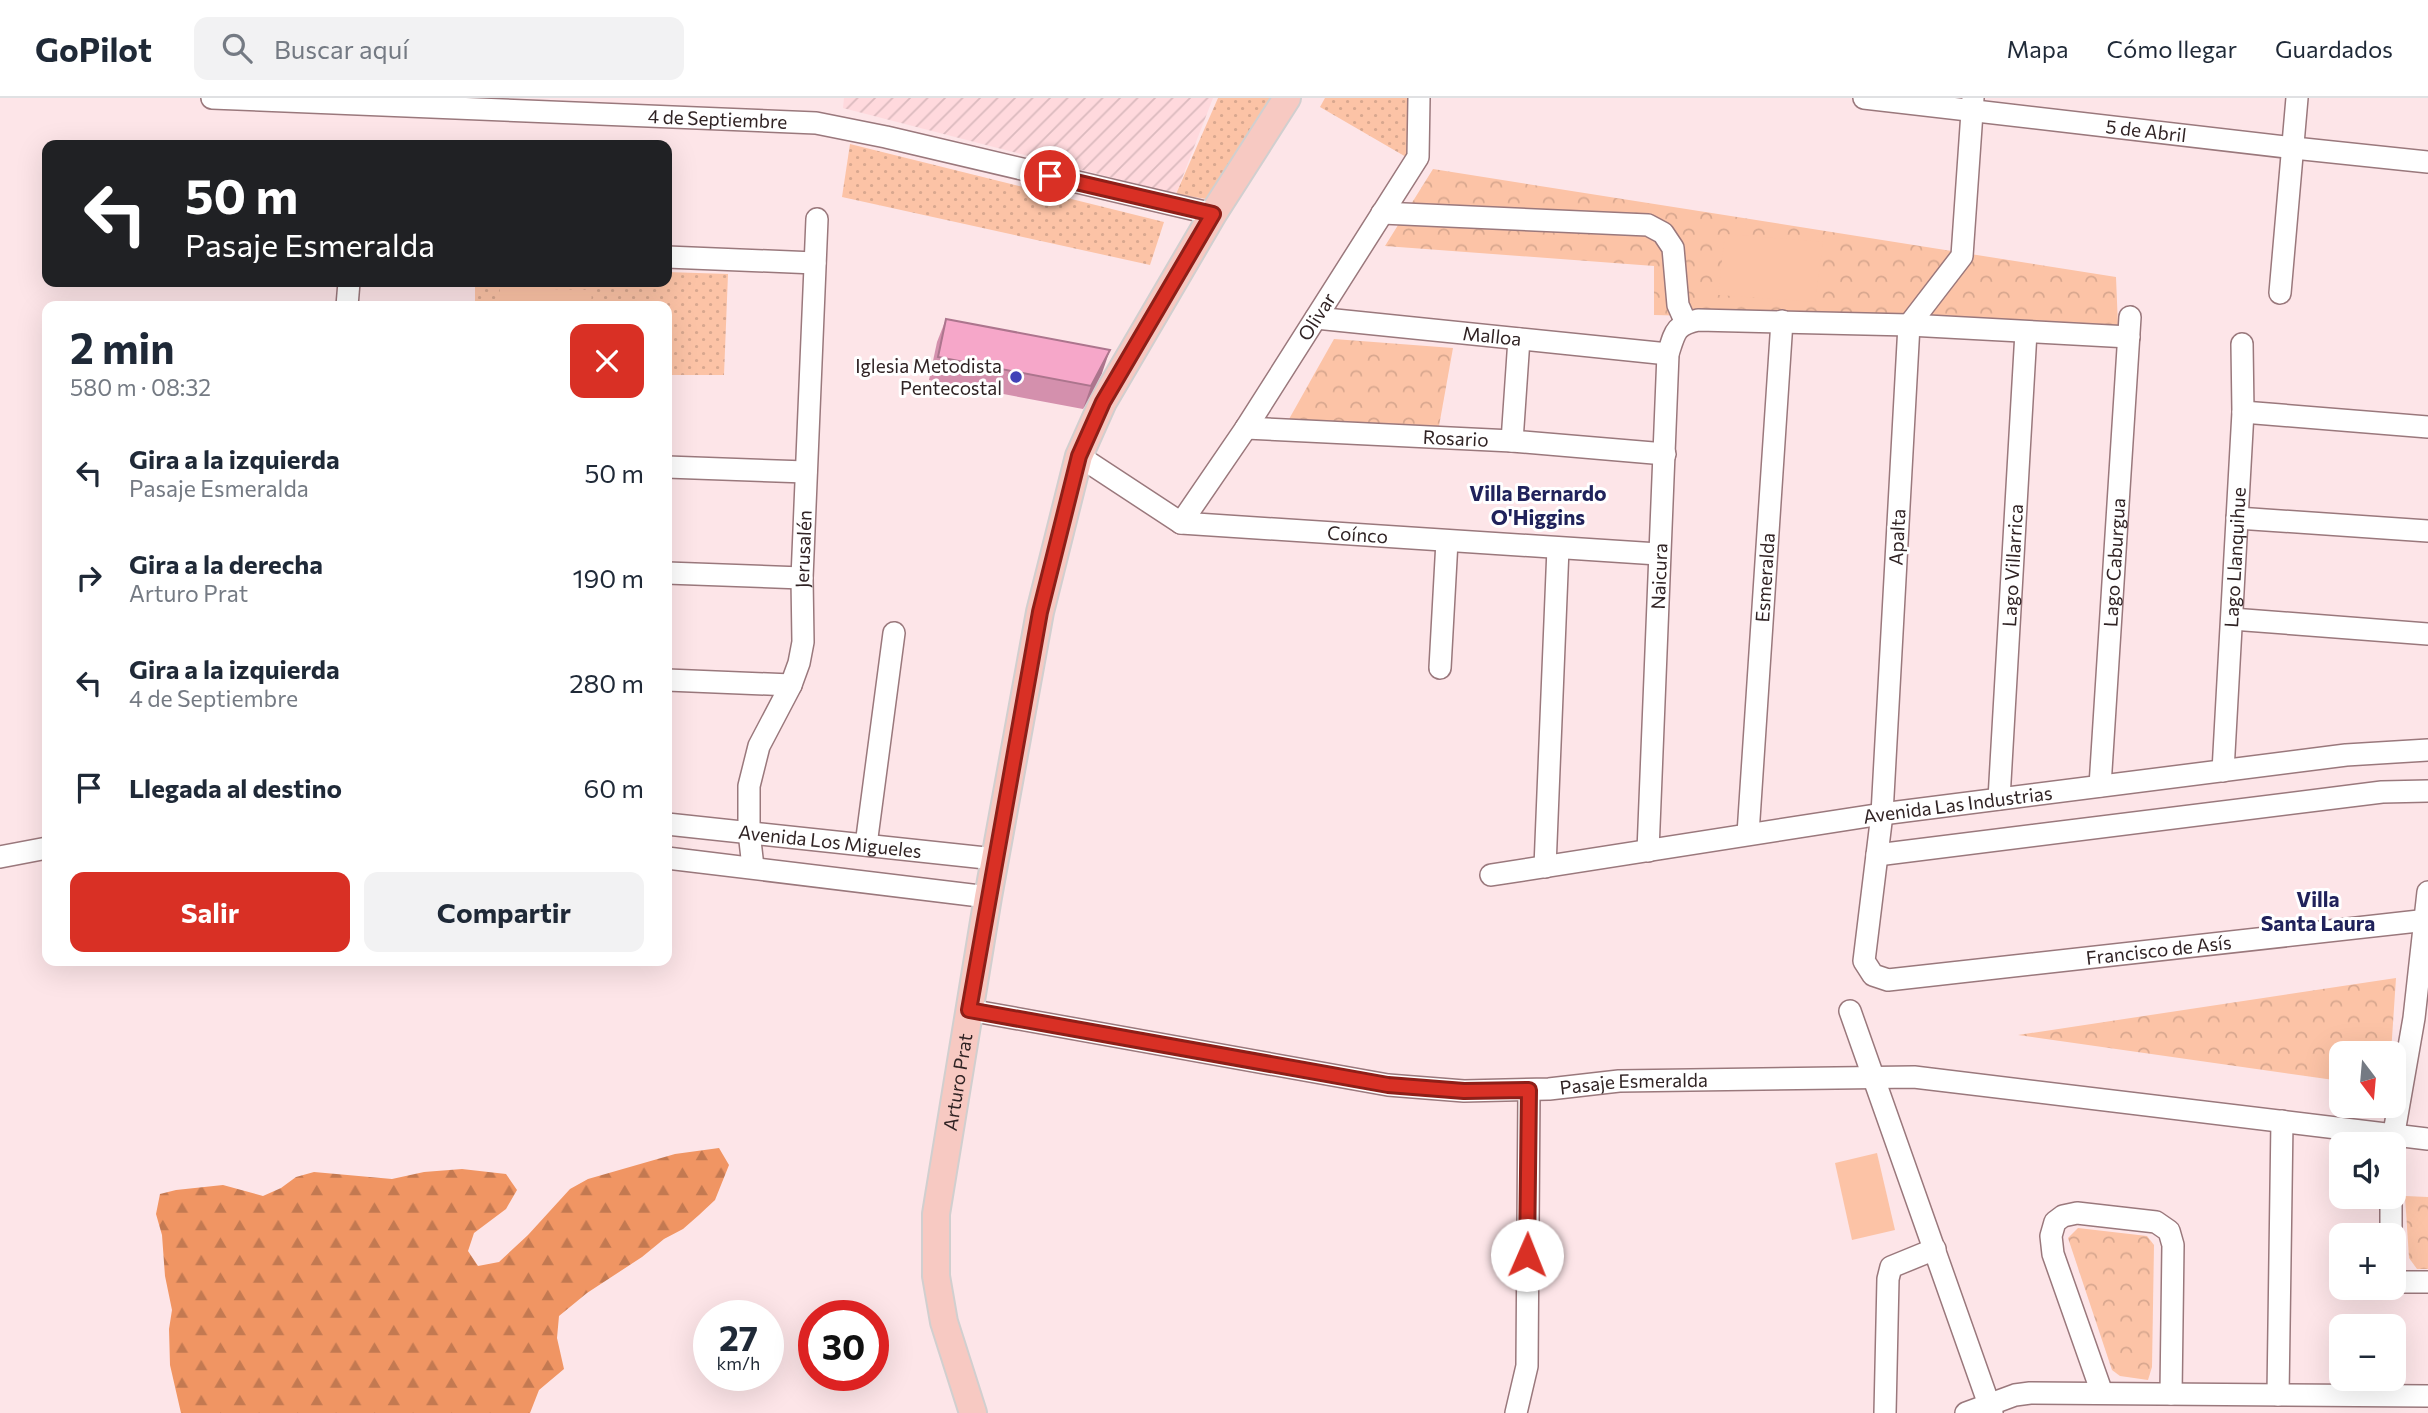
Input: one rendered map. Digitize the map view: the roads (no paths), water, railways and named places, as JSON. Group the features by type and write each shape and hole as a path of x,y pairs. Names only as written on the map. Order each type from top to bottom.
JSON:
{"main road":[{"name":"Arturo Prat","path":"973,1413 944,1322 936,1276 936,1214 988,897 1040,612 1079,456 1103,402 1213,214 1287,98"}],"street":[{"name":"4 de Septiembre","path":"212,98 816,124 886,137 1213,214"},
{"name":"Olivar","path":"1181,523 1246,428 1418,156 1419,98"},
{"name":"5 de Abril","path":"1864,98 1973,104 2294,148 2428,162"},
{"path":"2280,293 2297,98"},
{"path":"1382,213 1648,225 1662,233 1673,248 1678,305 1692,321 1909,325 1962,256 1973,104"},
{"name":"Jerusalén","path":"753,867 749,832 749,786 759,746 791,685 803,642 802,578 817,219"},
{"path":"672,257 815,263"},
{"name":"Malloa","path":"1316,318 1668,354"},
{"name":"Naicura","path":"1648,851 1668,354 1675,330 1692,321"},
{"name":"Esmeralda","path":"1748,834 1782,321"},
{"name":"Lago Caburgua","path":"1909,325 2026,332 2129,327 2100,786"},
{"name":"Apalta","path":"1888,980 1873,975 1864,961 1882,814 1909,325"},
{"name":"Lago Villarrica","path":"1999,799 2026,332"},
{"path":"1513,441 1519,339"},
{"name":"Lago Llanquihue","path":"2223,771 2243,412 2242,344"},
{"path":"2243,412 2428,427"},
{"name":"Rosario","path":"1246,428 1513,441 1665,454"},
{"name":"Coínco","path":"1079,456 1181,523 1658,554"},
{"path":"672,467 806,472"},
{"path":"2237,518 2428,531"},
{"path":"1440,668 1447,541"},
{"path":"1545,867 1558,548"},
{"path":"672,573 802,578"},
{"path":"2232,619 2428,634"},
{"path":"866,845 894,634"},
{"path":"672,680 791,685"},
{"name":"Avenida Las Industrias","path":"1491,875 1882,814 2346,755 2428,750"},
{"path":"1877,855 2370,794 2428,792"},
{"name":"Avenida Los Migueles","path":"672,824 995,859"},
{"path":"0,857 42,849"},
{"name":"Avenida Los Migueles","path":"672,859 988,897"},
{"path":"2394,1132 2421,1019 2428,892"},
{"name":"Francisco de Asís","path":"1888,980 2427,920"},
{"name":"Pasaje Esmeralda","path":"969,1010 1388,1085 1464,1091 1529,1090 1619,1081 1914,1077 2282,1121 2350,1132"},
{"path":"1850,1011 1991,1409"},
{"path":"1516,1413 1527,1366 1529,1090"},
{"path":"2278,1395 2282,1121"},
{"name":"Pasaje Esmeralda","path":"2406,1139 2428,1139"},
{"path":"2102,1394 2053,1254 2051,1236 2055,1222 2063,1216 2077,1213 2157,1222 2169,1231 2173,1245 2171,1394"},
{"path":"1885,1413 1888,1279 1891,1267 1935,1249"},
{"path":"2406,1282 2428,1282"},
{"path":"1966,1413 1991,1409 2015,1395 2030,1393 2428,1396"}],"place":[{"name":"Iglesia Metodista Pentecostal","path":"1016,377"}],"district":[{"name":"Villa Bernardo O'Higgins","path":"1538,506"},
{"name":"Villa Santa Laura","path":"2318,912"}]}
